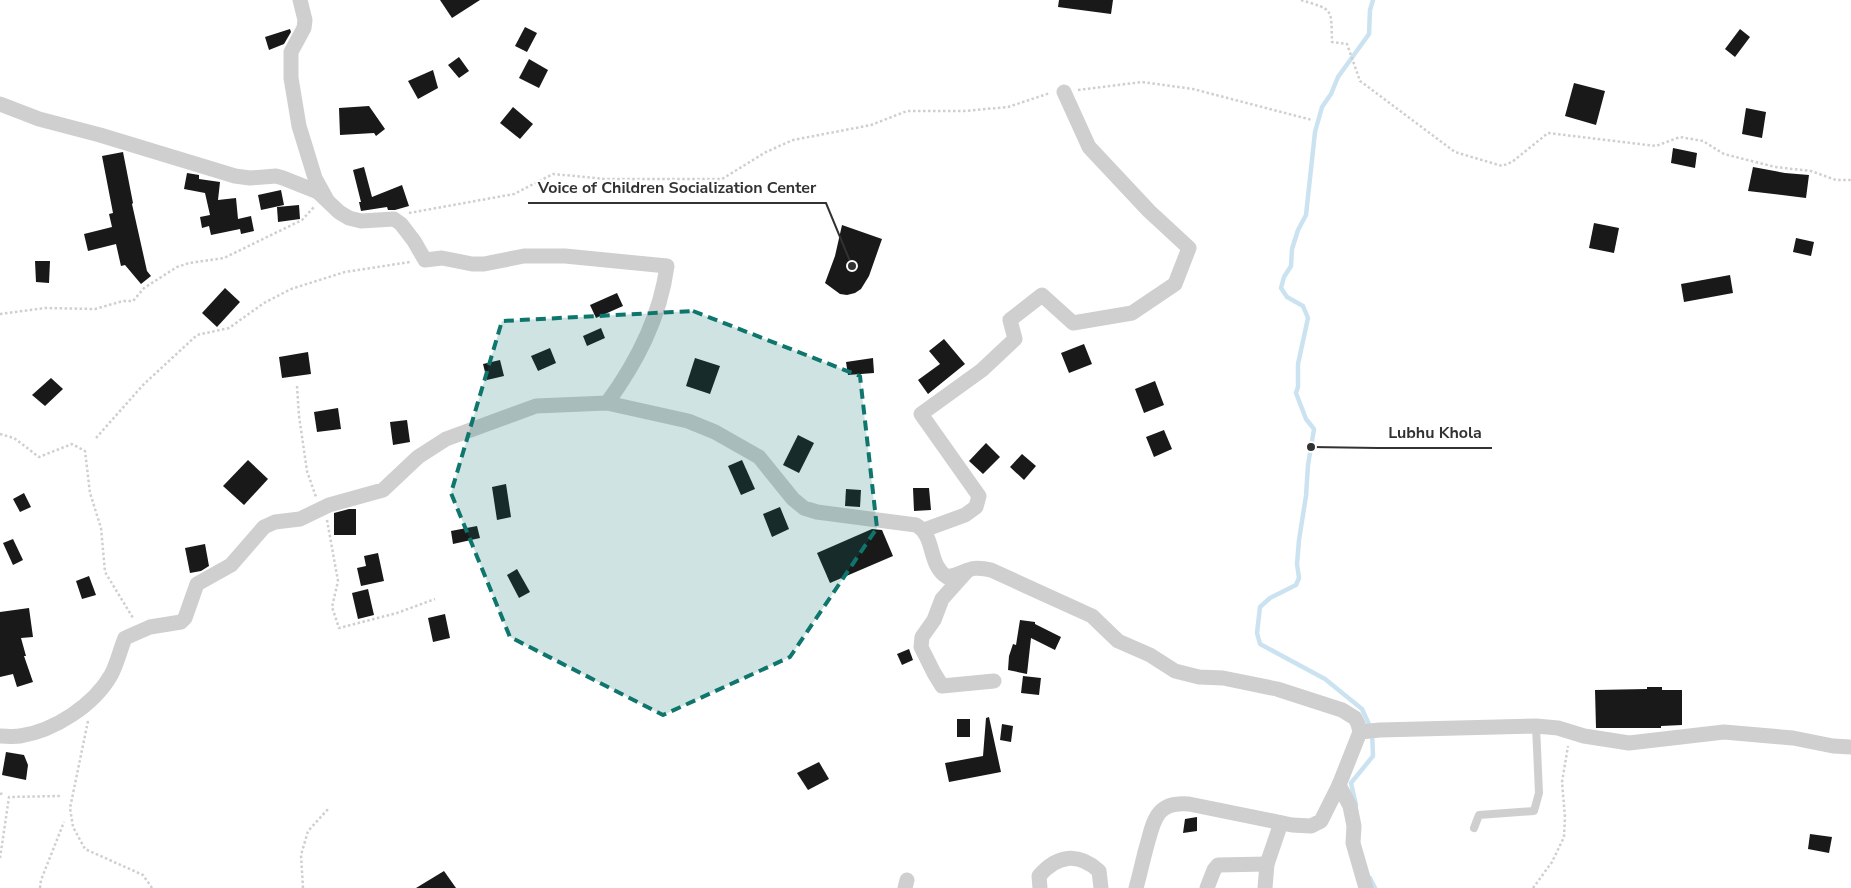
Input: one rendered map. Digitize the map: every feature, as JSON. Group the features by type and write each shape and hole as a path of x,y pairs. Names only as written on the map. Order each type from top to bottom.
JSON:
{"street":[{"path":"300,0 305,20 304,28 291,52 291,78 302,134 315,178 326,200"},
{"path":"924,530 970,511 976,507 979,496 921,414 982,370 1015,339 1010,320 1042,295 1073,323 1132,314 1176,284 1189,248 1149,211 1089,147 1064,92"},
{"path":"0,104 39,119 110,137 235,176 250,178 276,176 283,178 318,192 339,212 349,218 362,222 394,219 401,224 414,241 425,260 442,258 472,264 484,264 524,256 565,256 667,266 665,285 644,345 607,403"},
{"path":"0,736 20,736 41,730 76,713 92,700 111,675 125,638 150,627 181,622 185,618 197,584 231,565 264,528 275,522 300,519 323,508 383,490 418,457 446,439 503,418 536,406 607,403 688,421 722,436 759,457 793,499 804,508 817,512 916,525 924,530 928,536 934,561 940,572 947,577 954,576 969,568 981,567 1008,576 1038,593 1092,616 1118,641 1150,655 1175,671 1199,677 1223,678 1277,689 1342,710 1355,718 1358,724 1369,731 1536,726 1558,728 1584,736 1629,743 1724,732 1793,738 1833,746 1851,747"},
{"path":"969,568 942,599 934,620 922,637 921,647 942,686 994,681"},
{"path":"1136,888 1153,820 1165,808 1181,803 1281,823 1311,826 1321,821 1369,731"},
{"path":"1339,785 1350,806 1354,826 1353,844 1366,888"},
{"path":"1265,888 1267,864 1281,823"},
{"path":"1040,888 1039,876 1046,867 1056,861 1068,858 1080,859 1091,864 1099,872 1101,888"},
{"path":"1208,888 1218,864 1267,864"}],"lane":[{"path":"1474,828 1479,815 1534,811 1539,793 1536,726"}],"path":[{"path":"1301,0 1325,7 1332,15 1332,42 1347,44 1360,81 1455,152 1502,166 1512,162 1548,133 1656,146 1680,138 1703,141 1724,154 1775,167 1811,171 1836,180 1851,180"},
{"path":"405,214 514,194 553,174 606,179 722,179 766,152 793,140 871,124 907,111 964,111 1008,107 1048,94 1142,82 1193,89 1312,120"},
{"path":"0,314 45,308 95,309 123,300 133,301 144,288 177,268 189,263 224,258 257,243 302,220 316,204 326,200"},
{"path":"96,438 143,385 197,335 229,328 264,304 291,289 345,272 416,262"},
{"path":"298,386 299,416 306,471 323,508 338,581 332,607 339,628 397,613 435,599"},
{"path":"0,434 14,438 39,457 72,444 85,451 90,494 101,528 105,572 134,619"},
{"path":"92,700 70,808 73,827 85,849 143,875 152,888"},
{"path":"1533,888 1552,862 1564,837 1565,817 1562,782 1570,732"},
{"path":"0,858 10,798 61,796"},
{"path":"303,888 301,855 308,831 329,808"},
{"path":"40,888 41,880 64,822"}],"highlighted area":[{"path":"693,311 860,376 877,528 790,657 663,715 510,637 451,493 502,321"}],"building":[{"path":"440,0 480,0 452,18"},
{"path":"1059,0 1113,0 1111,14 1058,7"},
{"path":"525,27 537,33 527,52 515,46"},
{"path":"290,29 291,32 284,44 269,50 265,37"},
{"path":"1740,29 1750,37 1735,57 1725,49"},
{"path":"459,57 469,71 459,78 448,65"},
{"path":"529,59 548,70 539,88 519,78"},
{"path":"433,70 438,88 418,99 408,81"},
{"path":"1574,83 1605,91 1596,125 1565,116"},
{"path":"369,106 385,129 376,136 374,133 340,135 339,108"},
{"path":"513,107 533,124 520,139 500,123"},
{"path":"1746,108 1766,112 1762,138 1742,134"},
{"path":"1673,148 1697,153 1695,168 1671,163"},
{"path":"123,152 147,271 151,276 141,284 125,265 121,266 116,244 88,251 84,234 112,227 109,214 113,213 102,156"},
{"path":"364,167 372,197 402,185 409,206 395,210 388,210 387,207 361,211 359,202 361,202 353,170"},
{"path":"1753,167 1809,175 1806,198 1748,191"},
{"path":"187,173 199,175 199,179 220,182 218,200 236,198 238,219 251,216 254,231 241,234 240,229 211,235 209,226 202,228 200,217 210,215 205,193 184,189"},
{"path":"281,190 284,205 261,210 258,195"},
{"path":"299,205 300,219 278,222 277,207"},
{"path":"1594,223 1619,228 1614,253 1589,248"},
{"path":"842,225 882,239 869,276 861,289 847,295 840,294 825,283 835,256"},
{"path":"1796,238 1814,242 1811,256 1793,252"},
{"path":"35,261 50,261 49,283 36,282"},
{"path":"1730,275 1733,293 1684,302 1681,284"},
{"path":"225,288 240,302 217,327 202,313"},
{"path":"617,293 623,306 596,318 590,305"},
{"path":"601,328 605,338 587,346 583,336"},
{"path":"944,339 965,364 928,394 918,380 940,364 929,351"},
{"path":"1084,344 1092,364 1069,373 1061,353"},
{"path":"550,348 556,363 538,371 531,356"},
{"path":"308,352 311,374 282,378 279,357"},
{"path":"695,358 720,366 710,394 686,386"},
{"path":"873,358 874,373 848,375 846,362"},
{"path":"500,360 504,376 487,380 483,364"},
{"path":"51,378 63,389 45,406 32,395"},
{"path":"1155,381 1164,405 1144,413 1135,389"},
{"path":"338,408 341,429 317,432 314,412"},
{"path":"407,420 410,442 393,445 390,422"},
{"path":"1164,430 1172,449 1154,457 1146,437"},
{"path":"798,435 814,443 799,473 783,465"},
{"path":"986,443 1000,457 983,474 969,461"},
{"path":"1022,454 1036,466 1024,480 1010,467"},
{"path":"248,460 268,479 244,505 223,486"},
{"path":"742,460 755,489 741,495 728,466"},
{"path":"506,484 511,517 497,520 492,487"},
{"path":"913,488 929,488 931,510 914,511"},
{"path":"846,489 861,490 860,507 845,506"},
{"path":"24,493 31,507 20,512 13,499"},
{"path":"780,507 789,529 772,537 763,514"},
{"path":"356,509 356,535 334,535 334,513"},
{"path":"477,526 480,538 453,544 451,531"},
{"path":"872,529 882,530 893,556 830,583 817,553"},
{"path":"13,539 23,560 13,565 3,543"},
{"path":"205,544 209,566 201,571 190,573 185,548"},
{"path":"378,553 384,581 361,586 357,568 366,566 364,556"},
{"path":"517,569 530,592 519,598 507,575"},
{"path":"89,576 96,595 82,599 76,581"},
{"path":"368,589 374,615 358,619 352,593"},
{"path":"29,608 33,637 21,638 26,656 24,656 33,682 17,687 13,674 0,677 0,612"},
{"path":"445,614 450,638 433,642 428,618"},
{"path":"1020,620 1035,622 1035,624 1061,637 1055,650 1031,638 1027,674 1008,670 1009,656 1013,644 1016,645"},
{"path":"909,649 913,660 902,665 897,654"},
{"path":"1023,676 1041,678 1039,695 1021,693"},
{"path":"1647,687 1662,687 1662,690 1682,690 1682,725 1661,726 1661,728 1596,728 1595,690 1647,689"},
{"path":"989,717 1001,772 949,782 945,763 983,756 986,718"},
{"path":"957,719 970,719 970,737 957,737"},
{"path":"1002,724 1013,726 1011,742 1000,740"},
{"path":"6,752 24,755 28,765 26,780 2,775"},
{"path":"819,762 829,779 808,790 797,773"},
{"path":"1197,817 1197,831 1183,833 1185,819"},
{"path":"1810,834 1832,837 1829,853 1808,849"},
{"path":"444,871 456,888 416,888"}],"waterway":[{"path":"1356,805 1351,783 1373,756 1372,731 1362,709 1325,679 1260,644 1257,633 1260,607 1270,598 1296,585 1299,578 1297,564 1299,540 1314,429 1306,419 1296,393 1298,387 1298,364 1308,318 1303,306 1287,297 1281,288 1284,277 1291,266 1292,249 1298,230 1306,215 1315,132 1322,107 1331,94 1338,77 1369,34 1370,10 1373,0"},
{"path":"1370,878 1375,888"}],"place":[{"name":"Voice of Children Socialization Center","path":"852,266"},
{"name":"Lubhu Khola","path":"1311,447"}]}
